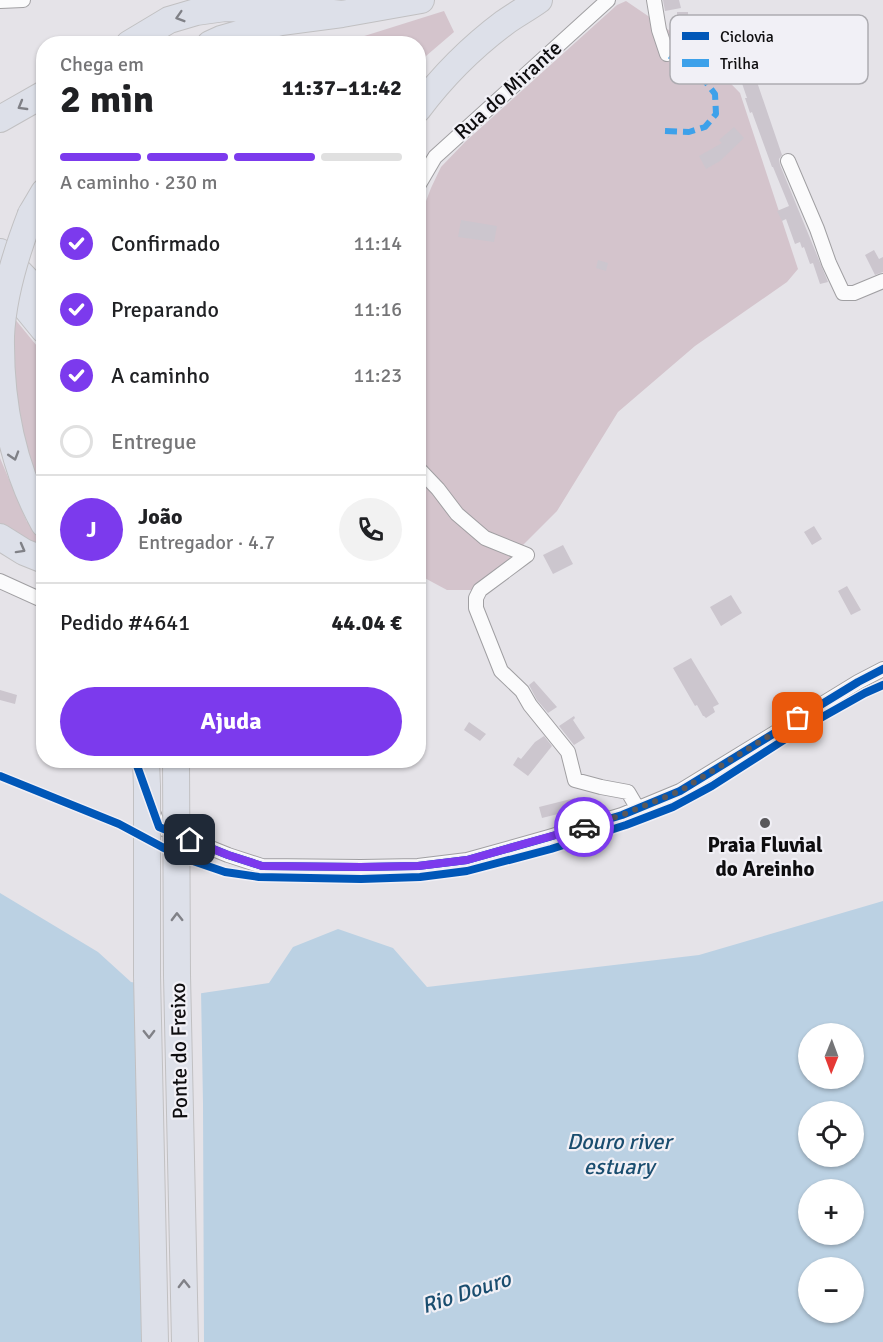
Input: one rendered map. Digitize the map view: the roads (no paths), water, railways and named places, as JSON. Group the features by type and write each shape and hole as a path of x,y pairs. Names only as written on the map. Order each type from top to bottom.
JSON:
{"highway":[{"path":"232,36 281,22 421,0"},
{"path":"426,99 463,58 504,23 539,0"},
{"path":"142,36 169,20 196,12 225,8 298,9 342,14"},
{"path":"426,86 441,71 463,58"},
{"path":"0,119 36,99"},
{"path":"36,205 23,234 11,274 0,352 2,401 11,445 28,494 36,509"},
{"path":"0,252 36,290"},
{"path":"0,278 36,320"},
{"path":"0,537 36,557"},
{"name":"Ponte do Freixo","path":"146,768 155,1342"},
{"name":"Ponte do Freixo","path":"176,768 177,975 185,1342"}],"street":[{"path":"0,1 23,0"},
{"name":"Rua do Mirante","path":"426,172 435,157 593,5 608,0"},
{"path":"654,0 659,30 667,54"},
{"path":"788,161 843,293 854,293 883,281"},
{"path":"426,476 457,514 485,538 527,555 480,590 476,598 476,608 501,670 522,691 530,705 568,752 575,780 628,792 638,808"},
{"path":"0,581 36,597"},
{"path":"138,768 159,827 262,866 418,866 467,860 622,815 680,791 883,669"}],"water":[{"name":"Douro river estuary","path":"0,893 98,952 131,982 196,994 269,983 293,947 338,929 393,948 427,987 699,955 883,901 883,1342 0,1342","holes":["147,1094 198,1094 203,1104 199,1109 143,1105","147,1294 198,1294 203,1298 203,1304 199,1309 143,1304"]}],"place":[{"name":"Praia Fluvial do Areinho","path":"765,823"}],"water label":[{"name":"Rio Douro","path":"466,1292"}]}
